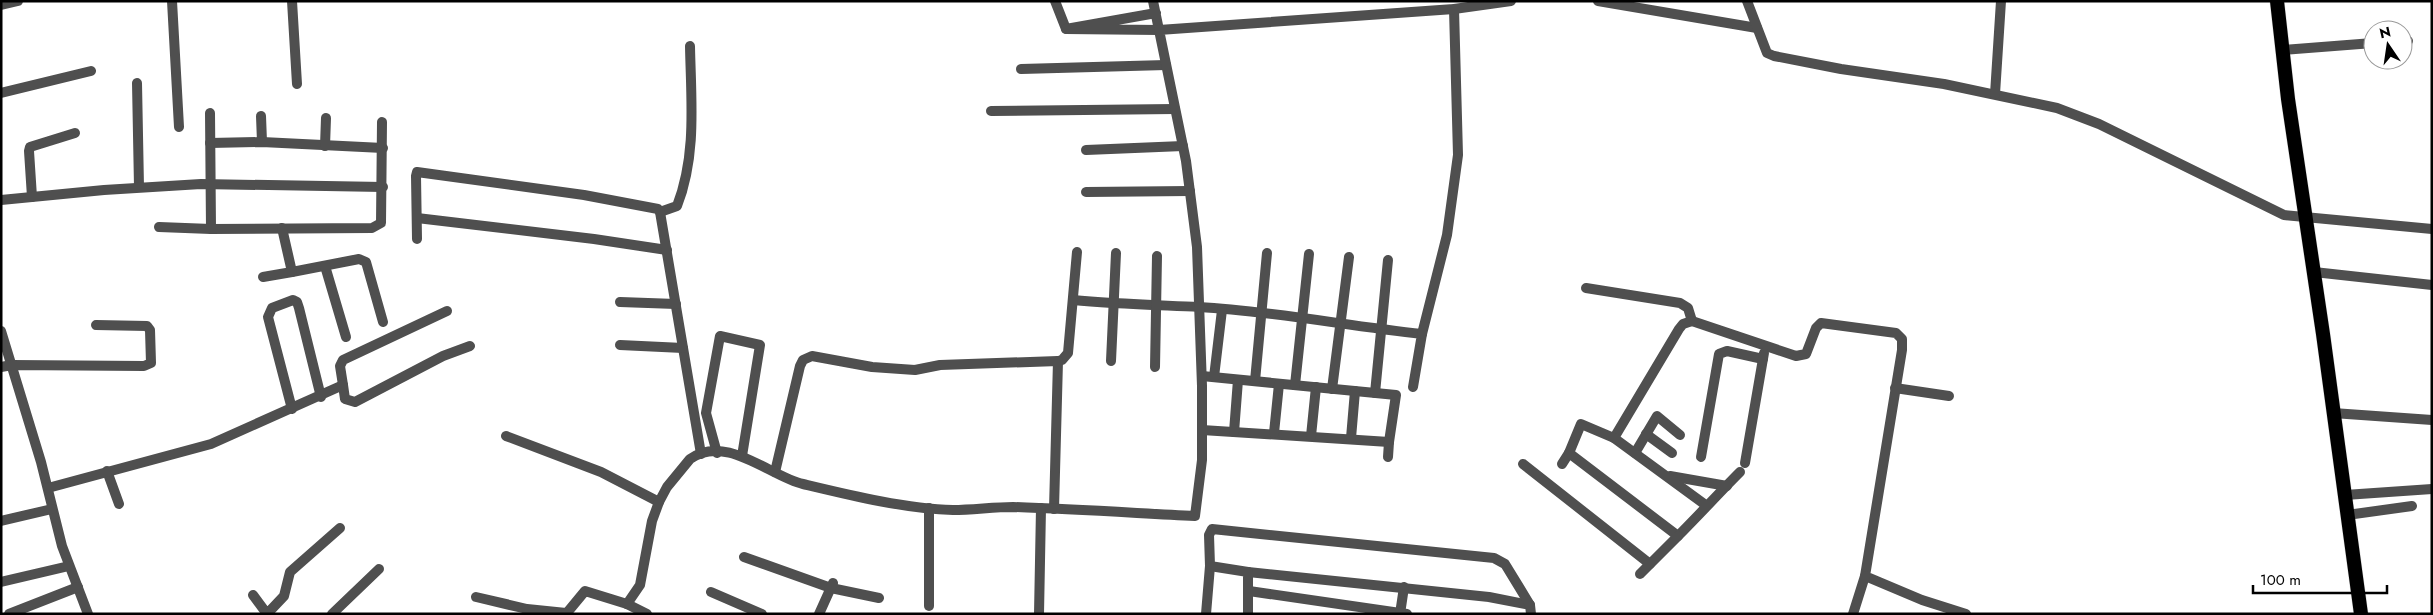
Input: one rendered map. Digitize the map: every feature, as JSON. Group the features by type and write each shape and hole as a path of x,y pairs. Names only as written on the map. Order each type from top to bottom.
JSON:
{"highway":[{"path":"2277,1 2288,99 2361,614"}],"street":[{"path":"1,5 18,1"},
{"path":"172,1 179,127"},
{"path":"292,1 296,84"},
{"path":"1055,1 1066,29"},
{"path":"627,604 640,585 652,521 659,502 667,487 683,466 694,456 701,454 717,453 742,456 797,483 930,508 952,510 1011,507 1195,516 1202,460 1202,376 1197,247 1183,146 1153,1"},
{"path":"1066,29 1159,30 1454,9 1511,1"},
{"path":"1598,1 1757,28"},
{"path":"1747,1 1767,53 1774,56 1995,94 2080,116 2284,215 2432,229"},
{"path":"1995,94 2001,1"},
{"path":"1413,387 1422,334 1447,235 1458,155 1454,9"},
{"path":"1066,29 1156,13"},
{"path":"2283,50 2363,44"},
{"path":"660,212 677,206 685,186 692,138 690,46"},
{"path":"1021,69 1166,65"},
{"path":"1,93 91,71"},
{"path":"136,83 139,187"},
{"path":"991,111 1175,109"},
{"path":"210,113 211,229"},
{"path":"261,116 262,142"},
{"path":"325,146 326,118"},
{"path":"159,227 211,229 376,227 381,223 383,187 382,122"},
{"path":"32,197 30,147 75,133"},
{"path":"210,143 262,142 383,148"},
{"path":"1086,150 1183,146"},
{"path":"417,239 416,176 420,172 584,195 654,207 660,212 701,454"},
{"path":"1,200 139,187 210,184 383,187"},
{"path":"1086,192 1190,191"},
{"path":"416,218 594,239 667,250"},
{"path":"282,228 292,272"},
{"path":"774,472 800,366 803,360 812,356 872,368 916,370 940,365 1058,361 1064,358 1068,353 1077,252"},
{"path":"1111,362 1116,253"},
{"path":"1255,381 1267,253"},
{"path":"1295,385 1309,254"},
{"path":"1155,367 1158,307 1157,256"},
{"path":"1332,389 1350,257"},
{"path":"263,277 359,259 366,262 383,322"},
{"path":"1375,393 1388,260"},
{"path":"325,266 346,336"},
{"path":"2314,272 2432,285"},
{"path":"1586,288 1680,303 1688,308 1692,320"},
{"path":"292,409 268,318 272,308 293,300 297,302 321,397"},
{"path":"1073,300 1158,307 1199,307 1303,318 1380,330 1422,334"},
{"path":"620,302 676,304"},
{"path":"447,310 343,360 340,366 345,399 355,402 443,356 470,346"},
{"path":"1214,377 1222,310"},
{"path":"1614,438 1678,329 1682,324 1692,320 1796,356 1806,354 1816,328 1820,323 1825,322 1896,333 1900,336 1903,343 1872,547 1866,576 1853,614"},
{"path":"6,366 144,366 151,363 150,330 147,326 96,325"},
{"path":"1,331 6,366 48,488 52,509 69,566 88,614"},
{"path":"717,453 706,413 720,336 760,345 742,456"},
{"path":"620,345 683,348"},
{"path":"1640,574 1727,486 1742,468 1765,346"},
{"path":"1701,457 1719,354 1727,351 1763,359"},
{"path":"1054,509 1058,361"},
{"path":"1202,376 1396,395 1388,442 1388,457"},
{"path":"1234,432 1238,380"},
{"path":"1274,433 1279,384"},
{"path":"48,488 211,444 321,397 343,385"},
{"path":"1311,436 1316,387"},
{"path":"1895,388 1949,396"},
{"path":"1350,438 1355,391"},
{"path":"2333,413 2432,420"},
{"path":"1635,453 1657,416 1680,435"},
{"path":"1562,464 1581,424 1614,438 1707,506"},
{"path":"1202,430 1274,433 1388,442"},
{"path":"1646,434 1672,453"},
{"path":"506,436 601,472 659,502"},
{"path":"1569,452 1678,536"},
{"path":"1523,464 1650,564"},
{"path":"107,471 119,504"},
{"path":"1666,476 1727,486"},
{"path":"2345,495 2432,489"},
{"path":"2347,515 2412,506"},
{"path":"929,606 930,508"},
{"path":"1039,614 1041,508"},
{"path":"1,521 52,509"},
{"path":"253,596 267,614 286,592 287,578 290,572 340,528"},
{"path":"1206,614 1210,566 1209,535 1212,529 1216,528 1494,558 1505,564 1530,609"},
{"path":"744,558 832,586 879,598"},
{"path":"1,582 69,566"},
{"path":"1210,566 1248,572 1489,597 1530,609"},
{"path":"332,614 379,569"},
{"path":"1248,572 1248,614"},
{"path":"1866,576 1922,600 1966,614"},
{"path":"9,614 78,586"},
{"path":"819,614 832,586"},
{"path":"1249,591 1403,613 1404,588"},
{"path":"476,597 566,614 586,591 627,604 647,614"},
{"path":"711,592 762,614"}]}
